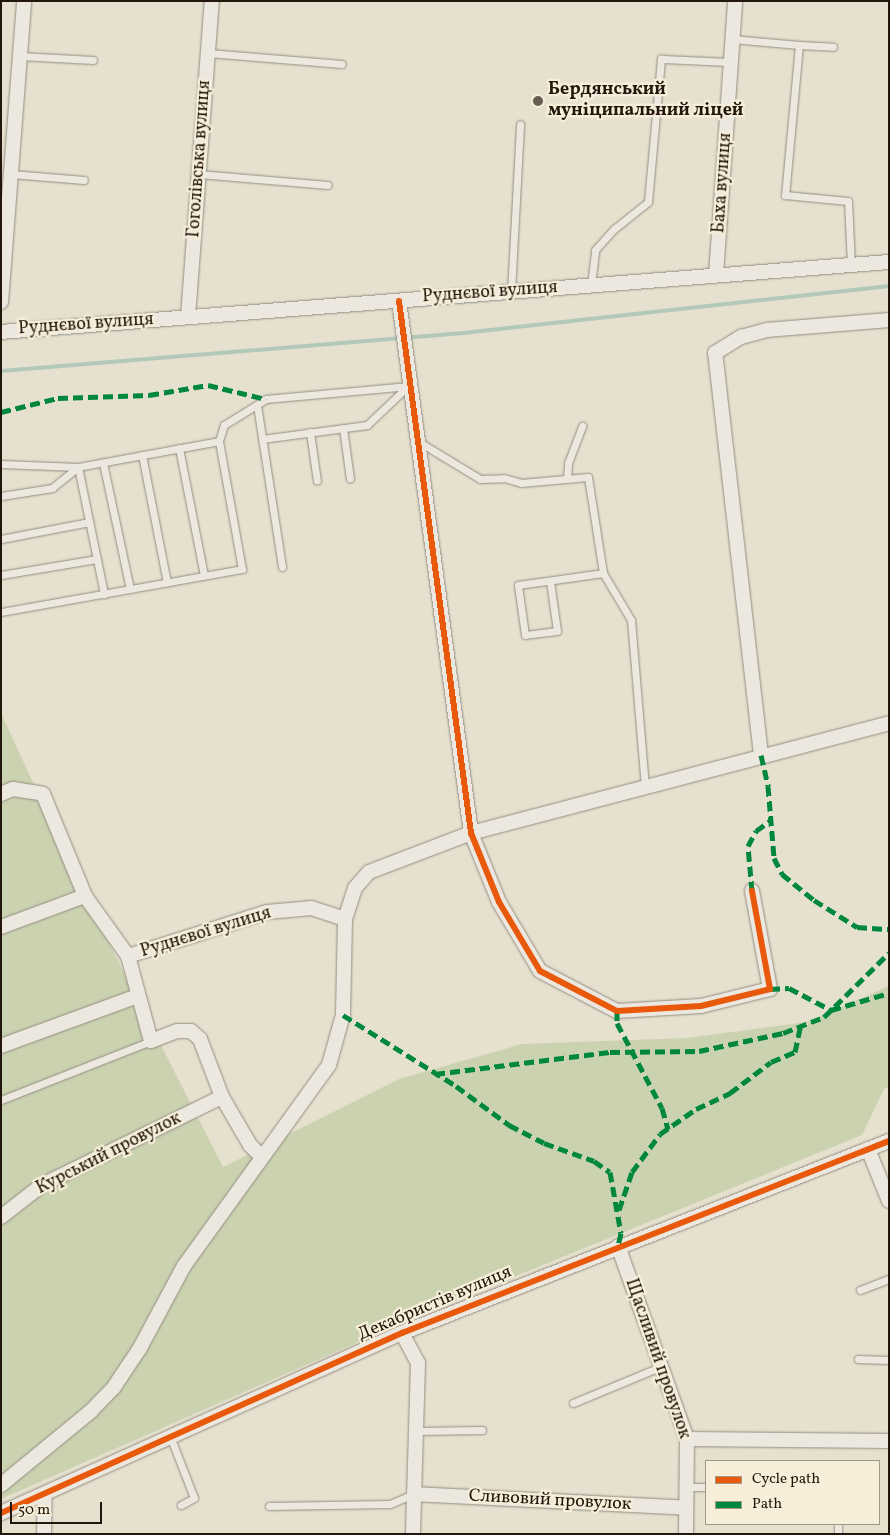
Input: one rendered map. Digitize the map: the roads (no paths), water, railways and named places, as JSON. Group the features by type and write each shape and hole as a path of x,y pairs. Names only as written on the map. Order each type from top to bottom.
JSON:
{"street":[{"path":"1,302 24,1"},
{"name":"Гоголівська вулиця","path":"188,317 212,1"},
{"name":"Баха вулиця","path":"716,275 735,1"},
{"name":"Руднєвої вулиця","path":"1,332 889,262"},
{"path":"398,300 405,365 471,832 499,902 540,971 618,1012 701,1006 770,989 752,891"},
{"path":"761,755 715,354 742,336 768,330 889,320"},
{"path":"1,1484 91,1412 114,1387 140,1348 184,1266 329,1065 343,1015 345,920 356,888 369,872 471,832 889,723"},
{"name":"Руднєвої вулиця","path":"1,794 13,789 42,794 86,896 128,956 151,1041"},
{"path":"2,924 86,896"},
{"name":"Руднєвої вулиця","path":"128,956 267,912 312,908 345,920"},
{"path":"1,1046 138,996"},
{"path":"151,1041 177,1031 191,1031 200,1039 222,1097 250,1145 262,1157"},
{"name":"Курський провулок","path":"1,1218 42,1184 222,1097"},
{"name":"Декабристів вулиця","path":"1,1513 45,1495 170,1436 402,1333 618,1246 889,1141"},
{"path":"868,1149 889,1201"},
{"name":"Щасливий провулок","path":"618,1246 687,1439 686,1534"},
{"path":"402,1333 418,1363 413,1534"},
{"path":"687,1439 889,1441"},
{"name":"Сливовий провулок","path":"414,1494 686,1508"},
{"path":"44,1534 45,1495"}],"lane":[{"path":"732,39 833,47"},
{"path":"799,45 785,195 848,201 851,265"},
{"path":"208,53 342,64"},
{"path":"20,56 93,60"},
{"path":"591,285 595,250 648,202 661,59 731,62"},
{"path":"511,292 520,124"},
{"path":"11,174 84,180"},
{"path":"199,174 328,185"},
{"path":"1,612 242,569 219,441 224,425 266,399 408,386"},
{"path":"262,438 367,425 408,386"},
{"path":"257,405 282,567"},
{"path":"567,479 568,463 582,426"},
{"path":"343,428 350,479"},
{"path":"310,432 317,481"},
{"path":"416,440 480,479 504,478 521,483 588,477 603,573 630,620 645,787"},
{"path":"1,464 78,467 219,441"},
{"path":"179,448 204,576"},
{"path":"142,455 167,583"},
{"path":"102,462 130,589"},
{"path":"1,496 52,488 78,467"},
{"path":"78,467 104,594"},
{"path":"1,539 89,522"},
{"path":"1,575 97,559"},
{"path":"550,581 557,630 525,635 518,585 603,573"},
{"path":"1,1100 151,1041"},
{"path":"860,1290 889,1279"},
{"path":"858,1359 889,1360"},
{"path":"573,1403 660,1367"},
{"path":"416,1431 482,1430"},
{"path":"170,1436 194,1498 181,1505"},
{"path":"686,1487 705,1487"},
{"path":"269,1506 390,1504 414,1494"}],"waterway":[{"path":"1,371 472,332 889,286"}],"place":[{"name":"Бердянський муніципальний ліцей","path":"538,101"}]}
